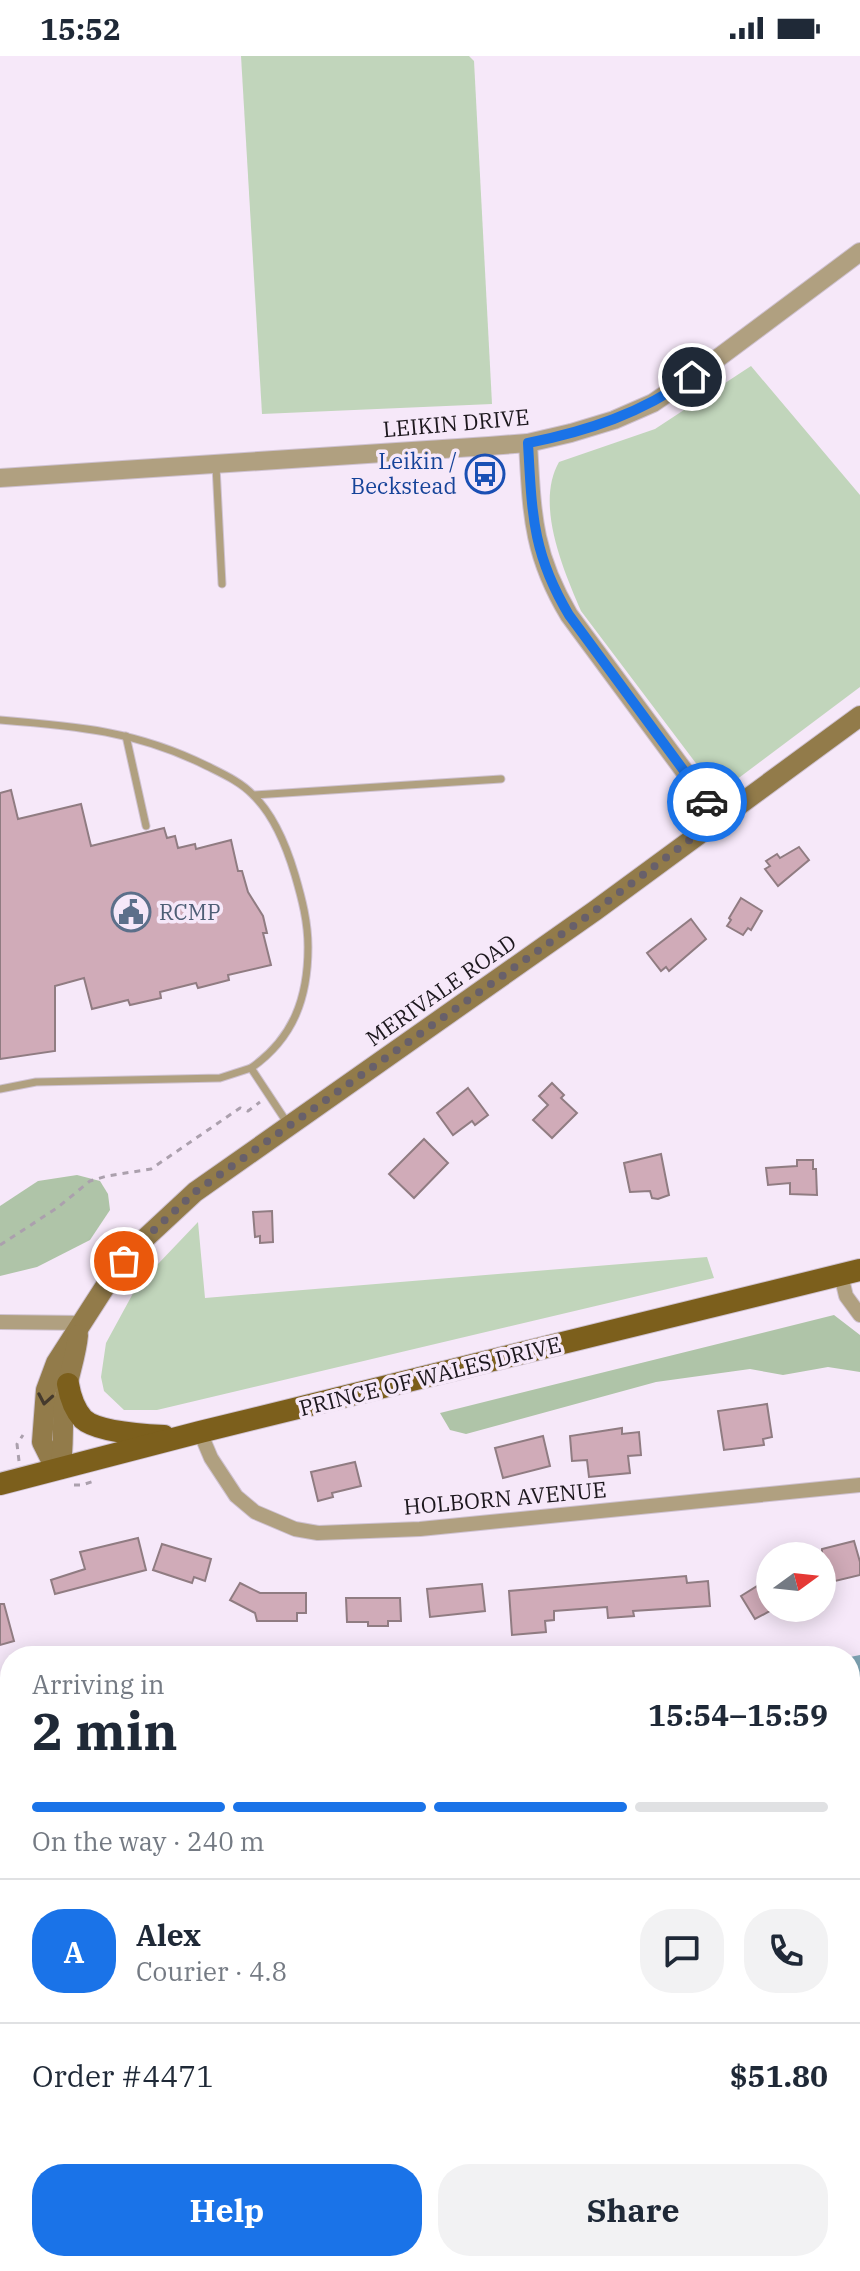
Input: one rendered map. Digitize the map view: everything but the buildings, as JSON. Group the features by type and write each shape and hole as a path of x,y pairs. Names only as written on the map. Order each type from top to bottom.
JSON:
{"main road":[{"name":"MERIVALE ROAD","path":"60,1469 42,1442 43,1410 52,1372 110,1279 139,1244 195,1192 596,910 860,716"},
{"name":"PRINCE OF WALES DRIVE","path":"0,1484 851,1273"},
{"name":"MERIVALE ROAD","path":"60,1469 68,1384 81,1327"},
{"path":"68,1384 73,1402 89,1423 135,1433 193,1434"}],"street":[{"name":"LEIKIN DRIVE","path":"0,478 528,443 596,426 653,403 860,252"},
{"path":"528,443 538,550 555,590 569,615 719,818"},
{"path":"851,1273 846,1296 860,1315"},
{"path":"0,1322 81,1327"},
{"name":"HOLBORN AVENUE","path":"193,1434 236,1496 255,1512 295,1529 318,1533 420,1529 860,1485"}],"lane":[{"path":"216,464 222,584"},
{"path":"0,720 98,729 181,753 229,777 254,795 274,824 289,856 308,926 307,987 299,1010 272,1051 251,1068 220,1078 36,1082 0,1089"},
{"path":"126,736 146,826"},
{"path":"254,795 501,779"},
{"path":"251,1068 289,1125"}],"path":[{"path":"0,1245 57,1208 90,1181 151,1169 240,1108 248,1111 269,1095"}],"green space":[{"path":"241,56 469,56 474,61 492,404 262,414"},
{"path":"751,366 860,495 860,687 728,786 715,786 581,611 554,536 550,497 552,479 559,462 655,429"},
{"path":"77,1175 100,1181 108,1194 110,1210 90,1240 37,1267 0,1276 0,1206 38,1181"},
{"path":"198,1222 205,1298 707,1257 714,1278 157,1410 124,1410 104,1391 101,1377 106,1343 137,1286"},
{"path":"834,1315 860,1335 860,1372 828,1367 783,1375 750,1369 656,1382 466,1434 450,1430 440,1413"}],"way so far":[{"path":"124,1261 195,1192 596,910 719,818 707,802"}],"place":[{"name":"Leikin / Beckstead","path":"485,474"},
{"name":"RCMP","path":"131,912"}],"route":[{"path":"692,377 634,413 528,443 538,550 545,571 569,615 707,802"}]}
